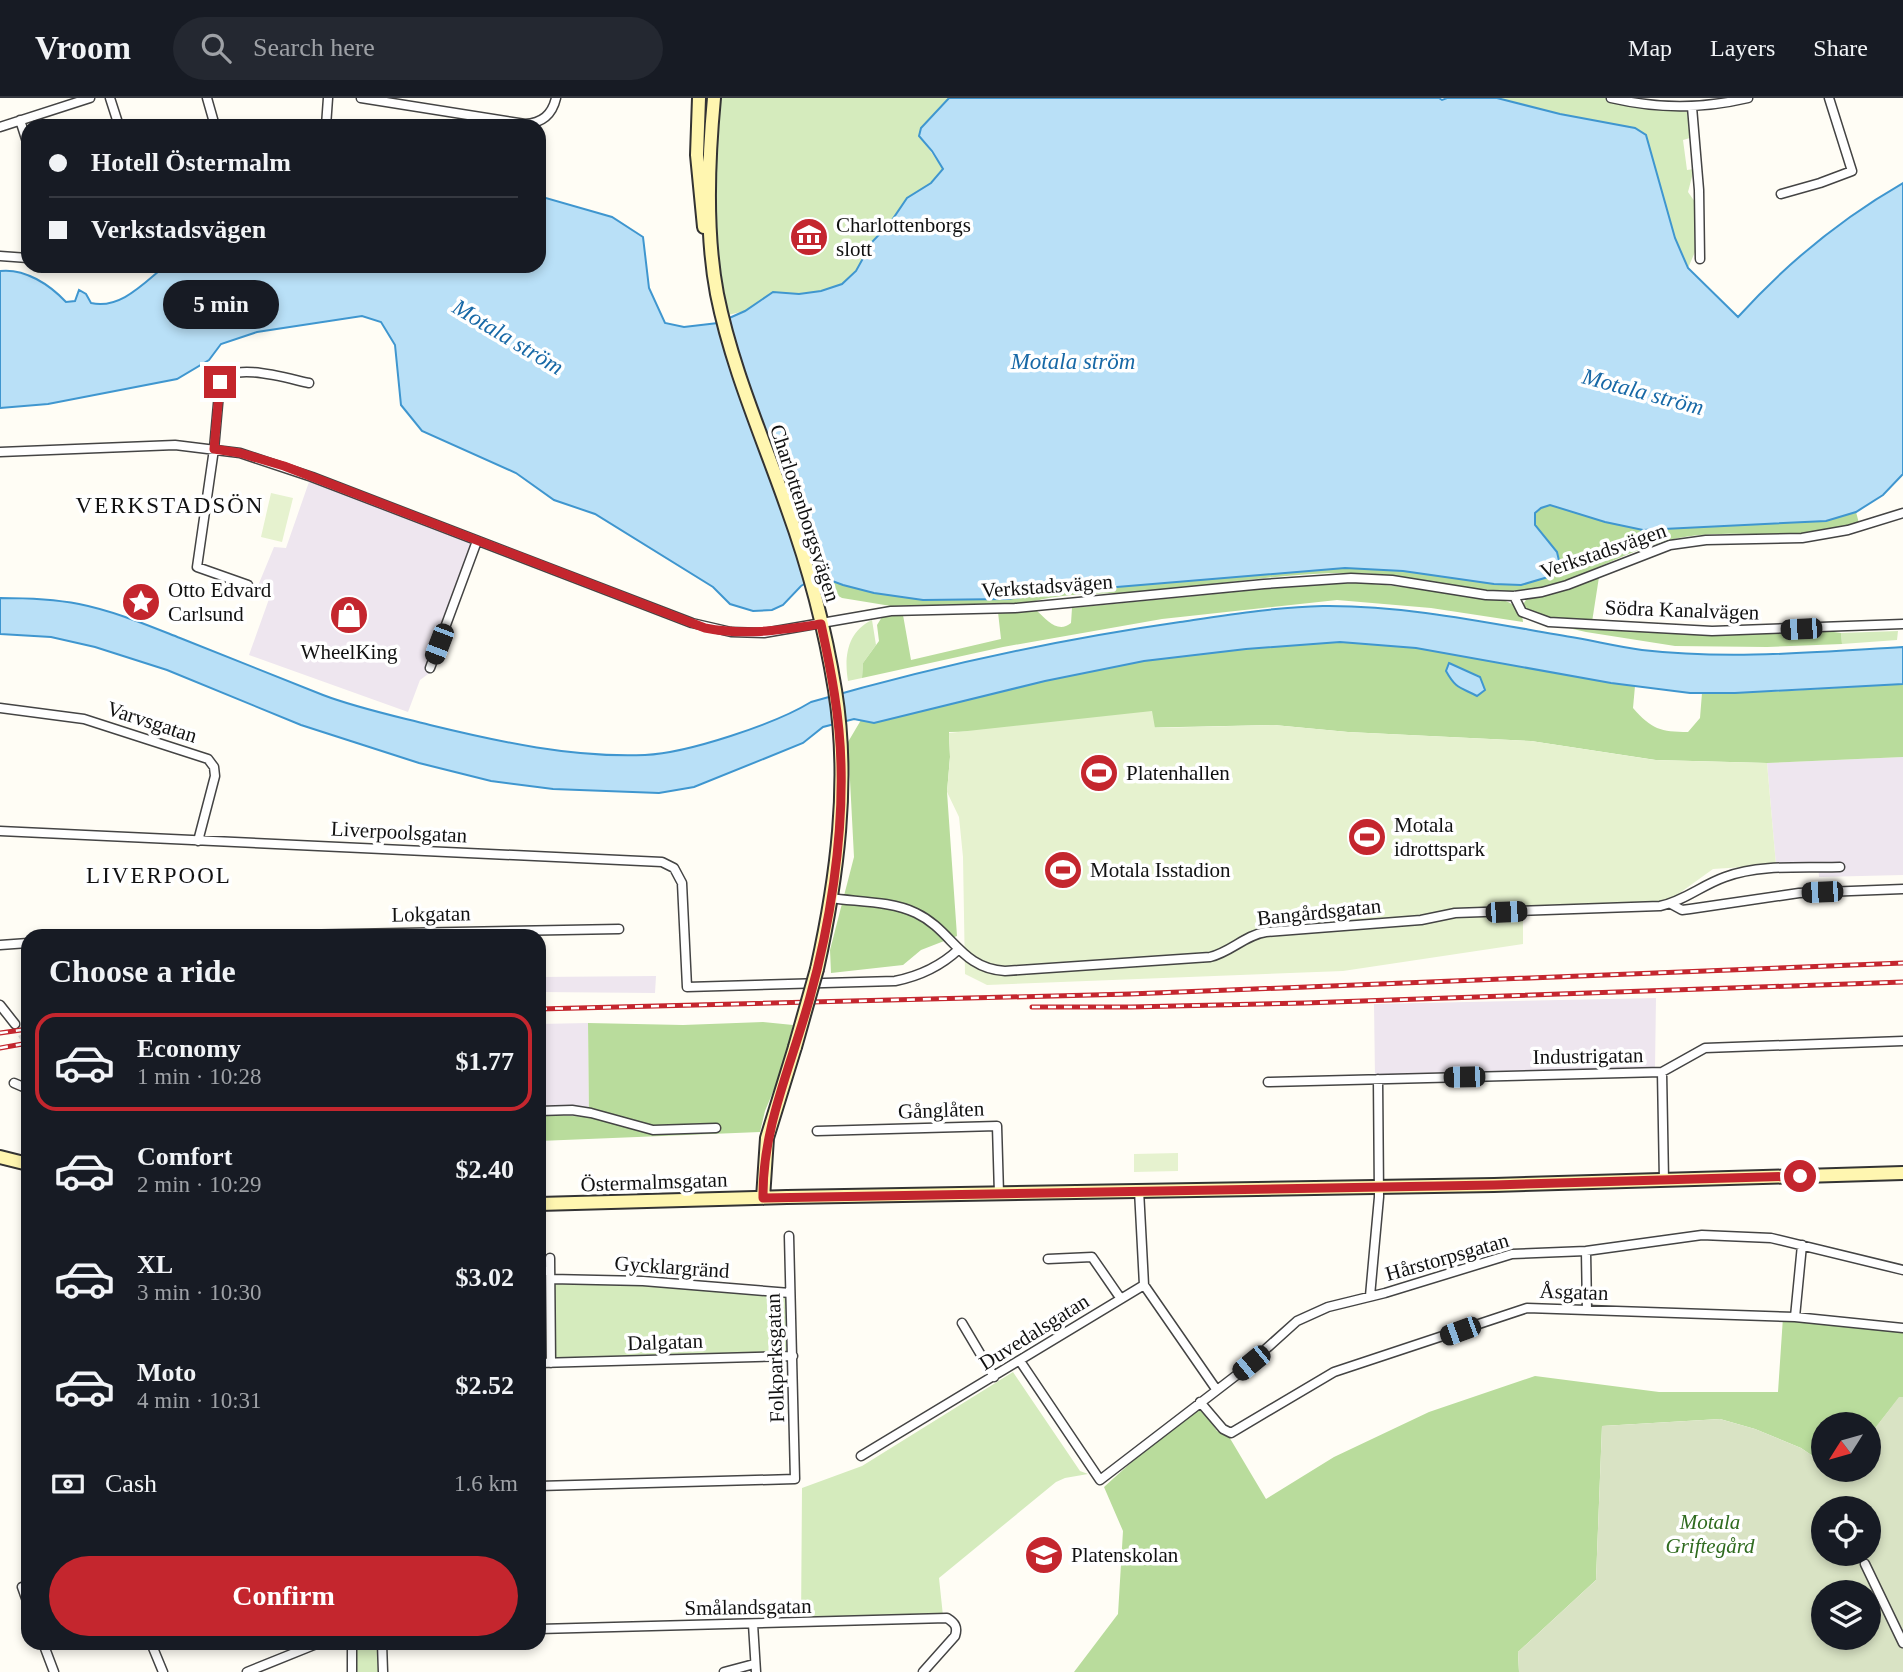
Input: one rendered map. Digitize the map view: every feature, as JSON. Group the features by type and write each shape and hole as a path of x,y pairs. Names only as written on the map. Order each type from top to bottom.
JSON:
{"main road":[{"name":"Charlottenborgsvägen","path":"699,98 698,184 719,302 742,385 788,509 811,585 835,689 840,738 839,818 830,898 817,969 767,1139 763,1198"},
{"name":"Charlottenborgsvägen","path":"711,254 710,174 714,98"},
{"path":"0,1157 21,1162"},
{"path":"0,1165 21,1170"},
{"name":"Östermalmsgatan","path":"546,1204 1664,1181 1903,1173"}],"street":[{"path":"23,119 90,98"},
{"path":"110,98 117,119"},
{"path":"206,98 213,119"},
{"path":"326,119 328,98"},
{"path":"361,98 493,119"},
{"path":"543,119 553,109 556,98"},
{"path":"1611,98 1644,105 1692,107 1748,98"},
{"path":"1781,194 1852,171 1829,98"},
{"path":"1692,107 1699,190 1700,258"},
{"path":"0,127 20,120 21,123"},
{"path":"0,256 21,258"},
{"path":"248,585 197,566 214,449 219,387 226,375 235,372 266,373 309,383"},
{"name":"Verkstadsvägen","path":"0,452 164,444 240,453 284,466 705,628 731,632 764,633 891,611 1015,608 1339,578 1392,580 1486,595 1514,596 1567,585 1670,545 1706,540 1801,538 1848,530 1903,513"},
{"path":"430,668 477,541"},
{"name":"Södra Kanalvägen","path":"1514,596 1522,612 1549,622 1712,631 1903,624"},
{"name":"Varvsgatan","path":"0,708 84,719 208,760 214,767 215,776 198,841"},
{"name":"Liverpoolsgatan","path":"0,831 663,862 674,869 682,883 687,987 895,981 927,972 947,961 959,949"},
{"name":"Bangårdsgatan","path":"830,898 892,906 916,913 934,925 972,962 996,971 1210,957 1227,951 1253,935 1276,931 1421,920 1455,914 1650,907 1671,904 1710,883 1739,873 1840,867"},
{"name":"Bangårdsgatan","path":"1671,904 1682,910 1799,893 1903,889"},
{"name":"Lokgatan","path":"546,930 619,929"},
{"path":"0,945 21,944"},
{"path":"0,1005 15,1024"},
{"name":"Industrigatan","path":"1268,1082 1662,1072 1706,1048 1903,1041"},
{"path":"1662,1072 1664,1181"},
{"path":"1370,1296 1379,1187 1378,1079"},
{"path":"14,1083 21,1086"},
{"path":"546,1111 591,1113 653,1130 716,1128"},
{"name":"Gånglåten","path":"817,1131 997,1126 999,1194"},
{"path":"1139,1190 1144,1285 1216,1389"},
{"name":"Hårstorpsgatan","path":"1020,1361 1100,1480 1251,1363 1297,1321 1328,1307 1385,1293 1498,1256 1540,1251 1586,1251 1702,1235 1750,1236 1802,1245 1903,1270"},
{"name":"Folkparksgatan","path":"546,1486 795,1479 789,1236"},
{"path":"1795,1318 1802,1245"},
{"path":"1586,1251 1587,1310"},
{"path":"1048,1259 1093,1257 1121,1299"},
{"path":"550,1258 551,1363"},
{"name":"Gycklargränd","path":"546,1274 790,1293"},
{"name":"Duvedalsgatan","path":"862,1456 1144,1285"},
{"name":"Åsgatan","path":"1200,1402 1223,1429 1231,1433 1325,1377 1346,1368 1519,1310 1538,1307 1795,1318 1903,1328"},
{"path":"962,1323 994,1377"},
{"name":"Dalgatan","path":"546,1363 793,1356"},
{"path":"1866,1566 1903,1643"},
{"name":"Smålandsgatan","path":"546,1629 947,1618 957,1631 949,1645 923,1672"},
{"path":"724,1672 755,1668 753,1624"},
{"path":"46,1650 54,1672"},
{"path":"155,1650 163,1672"},
{"path":"247,1672 302,1650"},
{"path":"352,1650 352,1672"},
{"path":"382,1650 383,1672"}],"shaded area":[{"path":"310,479 478,542 431,672 420,680 408,712 249,655 269,599 255,593 274,547 286,548"},
{"path":"1903,757 1903,875 1819,877 1818,864 1776,865 1767,763"},
{"path":"656,976 655,993 546,992 546,977"},
{"path":"1656,998 1655,1068 1375,1077 1374,1004"},
{"path":"588,1023 589,1117 546,1114 546,1024"}],"green space":[{"path":"722,98 949,98 919,135 943,169 931,183 907,198 890,223 872,242 856,271 842,284 799,294 773,292 745,311 728,315 716,224 716,111"},
{"path":"1497,98 1609,98 1687,112 1690,138 1683,140 1687,170 1694,169 1688,192 1695,202 1695,252 1688,268 1675,238 1646,135 1635,128 1560,114"},
{"path":"271,493 293,498 282,542 261,537"},
{"path":"1550,505 1605,522 1643,530 1826,521 1856,512 1859,523 1799,533 1717,534 1674,539 1554,584 1513,591 1348,573 1072,595 1028,603 891,606 842,598 830,591 824,579 874,593 923,600 1008,599 1048,589 1069,591 1300,571 1345,568 1403,571 1557,552 1535,525 1535,513"},
{"path":"1599,577 1592,622 1544,619 1527,612 1522,606 1526,600 1568,589"},
{"path":"1358,583 1505,601 1519,610 1523,622 1431,608 1337,600 1162,619 1003,647 862,678 863,663 879,641 877,625 882,617 903,615 911,660 1001,639 998,612 1037,611 1053,624 1062,627 1071,623 1072,608 1316,584"},
{"path":"872,620 876,645 863,663 862,678 848,681 847,654 852,638"},
{"path":"1555,625 1820,630 1841,633 1842,644 1767,647 1675,646"},
{"path":"1898,631 1897,640 1842,644 1841,633"},
{"path":"1340,642 1416,648 1635,686 1633,708 1639,715 1657,728 1679,732 1688,732 1700,718 1702,693 1903,684 1903,757 1767,763 1656,760 1531,741 1348,732 1274,725 949,732 947,792 957,936 921,950 903,965 831,973 830,950 854,857 848,742 861,720 874,723 1008,688 1144,661"},
{"name":"Motala idrottspark","path":"1152,711 1155,728 1274,725 1348,732 1531,741 1655,760 1767,763 1776,865 1713,869 1656,910 1523,910 1523,944 1343,971 987,985 965,974 963,857 959,817 947,792 949,733"},
{"path":"763,1022 793,1025 782,1070 765,1111 760,1132 546,1141 546,1114 589,1117 588,1023 683,1025"},
{"path":"1178,1153 1178,1171 1134,1172 1134,1154"},
{"path":"547,1279 786,1291 792,1360 547,1365"},
{"path":"1783,1317 1903,1326 1903,1397 1899,1398 1881,1421 1881,1412 1811,1412 1811,1455 1755,1429 1720,1419 1602,1426 1596,1580 1518,1652 1519,1672 1074,1672 1118,1614 1123,1531 1104,1487 1198,1402 1217,1431 1228,1435 1266,1499 1334,1457 1429,1412 1535,1376 1659,1392 1778,1392"},
{"path":"1013,1372 1080,1471 1088,1474 1056,1482 939,1578 943,1616 801,1624 802,1488 862,1466"},
{"name":"Motala Griftegård","path":"1899,1397 1903,1397 1903,1672 1519,1672 1518,1652 1596,1580 1602,1426 1720,1419 1755,1429 1811,1455 1811,1482 1881,1482 1881,1420"},
{"path":"350,1650 380,1650 381,1672 351,1672"}],"water":[{"name":"Motala ström","path":"949,98 1497,98 1560,114 1635,128 1646,135 1675,238 1688,268 1738,317 1775,279 1816,243 1858,211 1903,183 1903,474 1883,495 1856,512 1826,521 1643,530 1605,522 1550,505 1535,513 1535,525 1557,552 1560,565 1548,577 1521,585 1494,584 1403,571 1345,568 1069,591 1048,589 1008,599 923,600 874,593 827,579 808,582 783,605 772,610 753,611 730,604 713,587 595,514 554,500 516,473 422,431 401,405 395,345 381,322 362,316 257,332 221,344 209,360 177,379 48,404 0,408 0,271 28,275 66,302 75,301 79,290 86,294 91,303 102,304 112,303 131,294 157,273 546,273 546,198 612,217 643,237 649,288 665,323 684,327 718,323 745,311 773,292 799,294 821,291 842,284 856,271 872,242 890,223 907,198 931,183 943,169 919,136 921,128"},
{"path":"0,598 59,601 105,610 349,704 510,743 591,754 645,755 684,749 731,736 811,702 902,677 1087,637 1252,612 1323,606 1419,612 1634,649 1675,653 1772,654 1903,647 1903,684 1690,693 1611,683 1416,648 1340,642 1246,649 1144,661 1045,681 874,723 854,719 823,727 803,743 694,787 659,793 553,789 491,781 419,763 301,725 167,670 95,647 51,637 0,634"},
{"path":"1449,663 1480,677 1485,690 1477,696 1459,687 1446,671"}],"tunnel":[{"path":"15,1024 21,1033"}],"railway":[{"path":"546,1009 1130,994 1903,963"},
{"path":"1032,1007 1305,1003 1903,982"},
{"path":"0,1033 21,1030"},
{"path":"0,1048 21,1044"}],"place":[{"name":"Charlottenborgs slott","path":"809,237"},
{"name":"Otto Edvard Carlsund","path":"141,602"},
{"name":"WheelKing","path":"349,615"},
{"name":"Platenhallen","path":"1099,773"},
{"name":"Motala idrottspark","path":"1367,837"},
{"name":"Motala Isstadion","path":"1063,870"},
{"name":"Platenskolan","path":"1044,1555"}],"district":[{"name":"VERKSTADSÖN","path":"170,505"},
{"name":"LIVERPOOL","path":"159,875"}],"route":[{"path":"220,382 214,449 240,453 284,466 705,628 764,633 821,624 835,689 840,738 839,831 817,969 767,1139 763,1198 1358,1188 1800,1176"}]}
